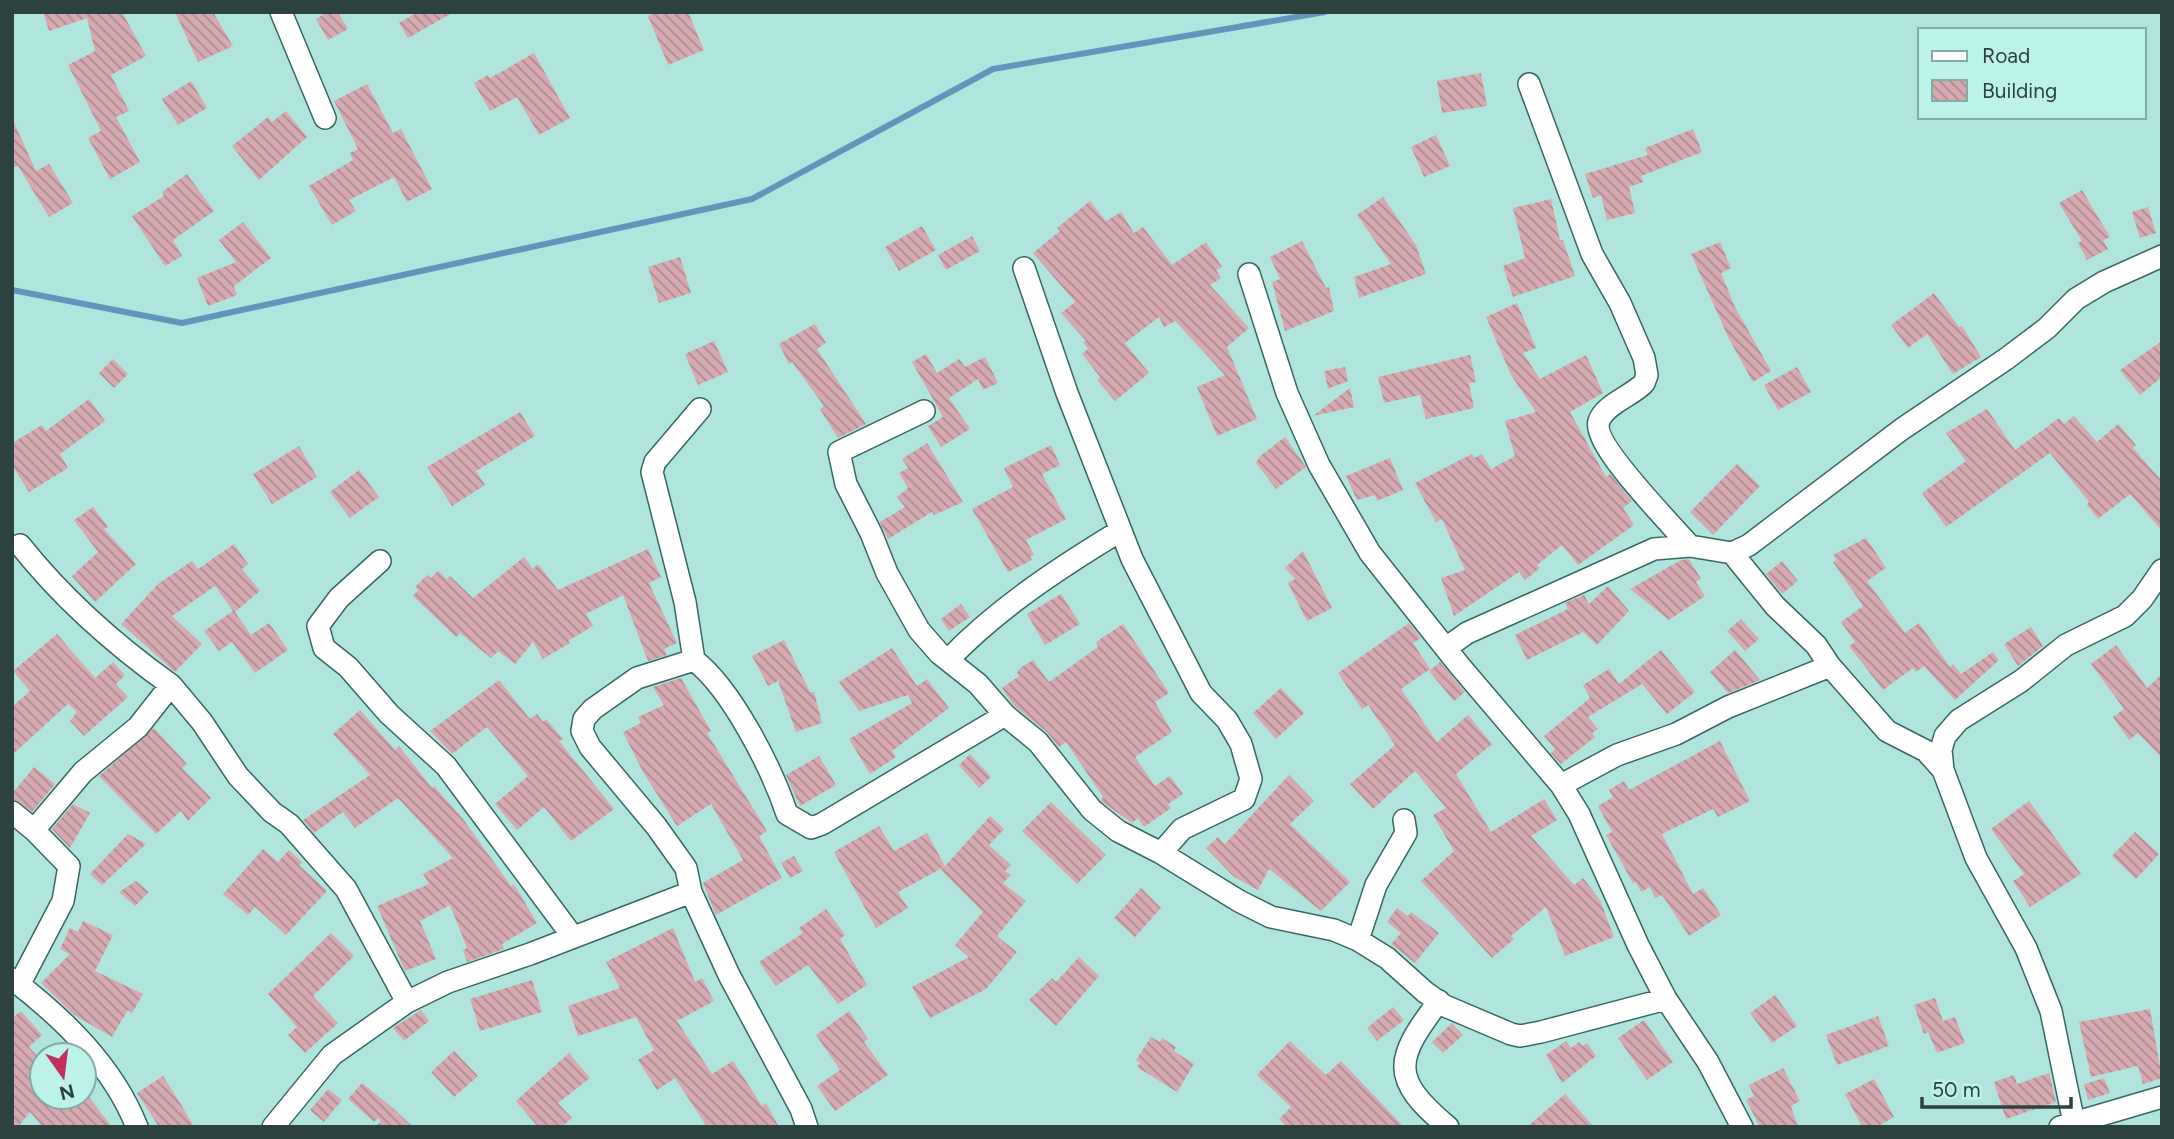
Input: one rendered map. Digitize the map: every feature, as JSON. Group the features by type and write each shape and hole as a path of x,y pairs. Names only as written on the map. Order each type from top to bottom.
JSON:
{"street":[{"path":"281,12 325,118"},
{"path":"1530,84 1592,254 1620,303 1647,366 1644,383 1605,412 1599,422 1598,432 1619,464 1690,546"},
{"path":"1446,648 1474,630 1654,549 1690,546 1732,553 1749,545 1902,429 2006,359 2047,328 2076,299 2104,282 2162,256"},
{"path":"1024,268 1120,531 1195,682 1227,720 1241,744 1251,779 1244,799 1182,829 1161,853"},
{"path":"1249,274 1287,393 1320,465 1370,552 1446,648 1562,785 1579,814 1638,945 1666,999 1708,1062 1742,1127"},
{"path":"701,409 654,462 652,472 685,602 694,660 714,676 741,719 779,791 787,814 811,828 1005,715"},
{"path":"924,411 843,449 838,455 846,484 871,533 887,573 919,630 978,684 1005,715 1038,742 1092,810 1118,831 1271,917 1334,930 1358,940 1387,958 1439,1001 1520,1036 1666,999"},
{"path":"949,660 971,636 1014,602 1072,560 1120,531"},
{"path":"20,545 53,586 133,657 171,685 202,722 238,776 272,812 289,824 346,888 407,1002"},
{"path":"1732,553 1775,606 1816,645 1830,666 1887,731 1926,751 1943,770"},
{"path":"380,561 338,598 318,626 324,648 348,667 389,714 436,754 522,864 573,937"},
{"path":"2162,570 2142,599 2125,615 2066,645 2021,681 1959,720 1945,736 1941,750 1943,770 1976,858 2026,948 2051,1012 2067,1125 2130,1117 2162,1097"},
{"path":"694,660 637,678 593,709 583,719 582,731 590,747 656,826 686,868 691,892 729,975 801,1109 807,1127"},
{"path":"1562,785 1618,755 1676,734 1728,707 1830,666"},
{"path":"34,830 83,772 138,727 171,685"},
{"path":"12,812 69,866 63,901 16,982 89,1049 116,1084 137,1127"},
{"path":"1358,940 1376,885 1406,833 1404,820"},
{"path":"273,1127 332,1055 407,1002 448,982 691,892"},
{"path":"1439,1001 1415,1032 1404,1076 1410,1091 1422,1106 1448,1127"}],"building":[{"path":"43,12 122,12 146,56 111,75 129,111 116,117 140,162 110,179 88,138 101,131 68,65 95,51 87,18 49,31"},
{"path":"175,12 213,12 233,46 198,62"},
{"path":"327,12 338,12 348,29 328,40 316,19"},
{"path":"418,12 454,12 408,38 399,23"},
{"path":"656,12 688,12 704,50 668,65 648,16"},
{"path":"534,53 570,118 539,135 517,97 490,111 474,83 488,75 490,78"},
{"path":"1481,73 1487,106 1442,113 1437,81"},
{"path":"191,81 207,108 178,125 162,99"},
{"path":"367,84 393,133 401,129 432,189 407,202 394,177 349,200 356,211 332,225 309,186 353,160 350,153 358,149 334,101"},
{"path":"286,111 307,137 259,180 232,146 268,117 272,122"},
{"path":"12,118 36,171 49,164 73,203 49,217 18,166 12,168"},
{"path":"1693,129 1702,152 1641,176 1643,182 1629,187 1635,213 1607,220 1601,195 1593,198 1585,174 1648,155 1645,148"},
{"path":"1436,135 1450,166 1424,177 1411,147"},
{"path":"187,174 214,211 173,240 182,256 165,266 132,216 164,196 162,192"},
{"path":"2082,190 2110,237 2103,240 2108,249 2087,260 2078,243 2082,241 2059,203"},
{"path":"1383,197 1416,245 1426,274 1359,298 1354,277 1391,264 1357,215"},
{"path":"1551,199 1560,240 1563,240 1575,276 1513,297 1503,266 1525,258 1513,208"},
{"path":"1090,201 1106,221 1121,212 1134,233 1143,227 1172,265 1206,242 1222,267 1216,270 1221,278 1210,285 1249,328 1227,347 1257,419 1217,436 1197,387 1225,375 1175,321 1164,327 1159,317 1125,343 1149,373 1115,401 1097,380 1100,377 1082,354 1088,349 1083,342 1086,341 1061,313 1075,302 1033,253 1060,231 1057,228"},
{"path":"2148,207 2156,233 2140,238 2132,212"},
{"path":"243,222 271,258 234,286 237,295 208,306 197,278 236,262 219,240"},
{"path":"922,226 936,250 899,271 885,247"},
{"path":"972,236 980,251 946,270 938,255"},
{"path":"1302,241 1326,288 1329,287 1334,311 1285,331 1272,282 1280,279 1270,257"},
{"path":"1720,242 1731,268 1721,273 1735,307 1771,371 1753,382 1729,339 1691,254"},
{"path":"680,257 691,293 659,303 648,267"},
{"path":"1934,293 1959,327 1962,326 1981,357 1953,374 1927,334 1908,348 1891,325"},
{"path":"1517,303 1536,348 1523,353 1540,379 1586,355 1603,393 1570,412 1606,477 1610,474 1632,501 1623,508 1634,525 1578,565 1562,545 1537,565 1540,568 1525,580 1519,572 1454,616 1441,578 1465,570 1442,519 1436,522 1415,483 1472,454 1474,458 1482,454 1491,469 1515,456 1505,421 1536,412 1511,375 1486,317"},
{"path":"815,324 826,343 817,349 866,424 838,438 820,409 824,406 792,362 789,364 779,344"},
{"path":"714,341 728,372 698,385 685,354"},
{"path":"2162,341 2162,377 2140,395 2120,370"},
{"path":"926,354 937,373 959,359 965,367 985,357 998,383 983,390 978,379 949,398 970,429 941,447 928,426 943,417 912,362"},
{"path":"1470,355 1476,382 1469,383 1474,408 1426,419 1420,395 1384,403 1378,377"},
{"path":"113,359 128,374 114,388 99,373"},
{"path":"1345,367 1348,381 1328,389 1324,371"},
{"path":"1797,367 1811,392 1778,410 1764,385"},
{"path":"1350,388 1354,407 1313,416"},
{"path":"89,399 105,421 60,454 68,468 29,492 12,465 12,443 42,425 46,431"},
{"path":"1987,409 2015,450 2059,418 2064,424 2074,416 2097,442 2118,424 2136,445 2133,448 2162,481 2162,531 2130,494 2098,519 2087,505 2089,502 2050,453 1946,527 1922,493 1966,461 1946,433"},
{"path":"520,412 535,436 476,471 485,485 452,506 427,467"},
{"path":"1285,437 1306,467 1276,489 1256,463 1260,456"},
{"path":"927,443 963,502 934,515 932,512 888,539 880,522 905,507 897,497 908,488 899,473 908,468 902,459"},
{"path":"1051,445 1060,465 1042,474 1066,519 1026,540 1034,555 1030,557 1032,560 1008,572 972,509 1013,487 1004,468"},
{"path":"299,446 317,477 272,504 253,474"},
{"path":"1390,458 1403,490 1377,501 1375,495 1357,500 1346,476"},
{"path":"1737,464 1760,486 1713,535 1690,512"},
{"path":"359,470 379,497 350,518 330,492"},
{"path":"93,507 108,527 104,529 136,564 95,602 72,576 98,552 74,520"},
{"path":"1866,538 1886,568 1867,581 1905,633 1919,623 1950,667 1953,664 1961,674 1993,652 1999,660 1955,700 1924,666 1916,672 1913,668 1883,690 1849,646 1855,642 1841,622 1863,606 1833,562 1837,560 1833,555"},
{"path":"234,544 248,564 242,569 260,591 235,612 251,635 269,623 288,650 255,673 232,642 219,651 204,631 233,611 215,586 172,616 202,644 175,672 121,624 158,584 192,561 198,569"},
{"path":"648,549 661,577 649,583 677,643 664,649 667,655 648,661 623,595 586,614 593,626 568,641 570,643 543,659 533,642 515,664 498,651 491,658 460,633 456,637 413,596 418,590 415,587 427,575 431,578 438,571 447,579 450,576 473,598 524,557 533,569 538,564 558,590"},
{"path":"1303,551 1332,608 1307,621 1288,583 1295,579 1285,568"},
{"path":"1689,559 1701,579 1696,582 1705,596 1669,620 1630,589 1681,560"},
{"path":"1782,561 1798,581 1782,594 1766,574"},
{"path":"1608,586 1629,611 1597,645 1583,632 1527,660 1515,635 1568,609 1565,603 1584,595 1589,604"},
{"path":"1061,594 1080,624 1045,645 1027,614"},
{"path":"961,604 970,617 949,631 941,619"},
{"path":"1741,619 1759,639 1745,651 1727,631"},
{"path":"1409,623 1421,638 1413,643 1430,669 1401,689 1437,742 1468,715 1492,744 1456,774 1491,832 1544,799 1557,820 1531,836 1574,885 1583,878 1600,900 1614,937 1565,956 1546,907 1511,936 1514,939 1492,958 1421,881 1454,851 1433,815 1446,808 1415,771 1373,809 1350,784 1395,745 1368,705 1362,709 1338,673"},
{"path":"1123,624 1169,693 1155,702 1172,732 1135,757 1155,786 1170,776 1183,794 1168,804 1171,808 1144,827 1138,818 1132,823 1101,801 1103,797 1066,742 1059,747 1047,732 1014,706 1002,688 1019,676 1017,673 1020,668 1033,660 1049,682 1098,647 1096,642"},
{"path":"2031,627 2043,646 2018,666 2004,644"},
{"path":"57,634 95,678 113,662 125,675 116,684 128,697 84,736 70,721 77,712 68,704 12,755 12,707 30,691 13,671"},
{"path":"784,640 810,692 814,692 822,723 796,732 778,681 768,686 752,656"},
{"path":"2116,645 2147,688 2162,674 2162,758 2138,733 2129,740 2113,717 2124,709 2091,664"},
{"path":"892,648 917,686 927,679 949,708 892,751 896,757 870,774 849,739 912,703 908,695 859,711 839,682"},
{"path":"1661,650 1695,692 1667,714 1642,684 1588,717 1598,729 1592,733 1595,737 1561,764 1551,753 1555,749 1544,736 1590,698 1583,685 1609,669 1619,684"},
{"path":"1735,650 1760,680 1728,693 1710,672"},
{"path":"1440,662 1465,692 1454,701 1429,671"},
{"path":"681,678 711,731 707,733 767,831 759,836 782,878 716,915 703,883 743,860 711,804 677,826 643,772 623,732 641,723 638,717 664,705 653,687"},
{"path":"499,680 530,719 537,714 543,722 546,719 563,739 559,741 614,809 571,841 544,807 517,830 495,804 528,776 487,727 452,754 430,731"},
{"path":"1281,688 1304,713 1276,739 1253,713"},
{"path":"360,710 395,750 399,746 432,788 434,786 463,819 511,886 514,884 537,923 502,944 504,949 467,962 463,950 467,948 450,905 420,921 436,959 405,971 377,906 429,884 423,874 453,858 398,798 355,828 343,812 314,833 303,820 370,775 333,734"},
{"path":"154,728 187,764 182,768 211,798 188,821 181,811 156,834 99,776"},
{"path":"1720,741 1750,801 1718,817 1713,809 1662,834 1693,894 1703,888 1721,915 1689,936 1662,895 1655,898 1650,887 1641,892 1636,882 1633,883 1606,835 1612,832 1598,806 1613,797 1609,790 1624,781 1629,790"},
{"path":"970,754 991,777 979,788 959,765"},
{"path":"819,756 836,785 800,806 786,775"},
{"path":"34,767 55,784 32,812 12,799 12,794"},
{"path":"1289,775 1314,801 1290,824 1350,882 1321,911 1269,869 1258,890 1234,877 1206,848 1218,837 1225,844"},
{"path":"2029,801 2081,874 2030,907 2013,881 2024,874 1991,829"},
{"path":"1051,802 1106,855 1077,884 1022,831"},
{"path":"73,804 90,813 70,848 52,829"},
{"path":"990,816 1004,829 989,845 1011,865 1005,871 1011,875 1003,883 1026,901 997,936 1017,952 986,989 930,1018 912,987 969,957 955,945 983,912 941,870 944,867 898,892 908,908 876,928 834,852 879,826 894,851 927,833 945,866"},
{"path":"2135,832 2159,854 2136,879 2112,856"},
{"path":"128,834 146,844 102,885 90,874"},
{"path":"263,849 278,862 289,850 302,862 299,865 327,891 286,935 255,907 248,915 223,894"},
{"path":"794,856 803,871 790,878 781,863"},
{"path":"136,881 149,892 135,906 119,892"},
{"path":"1141,888 1161,908 1135,937 1114,918"},
{"path":"1397,908 1408,916 1411,912 1439,933 1415,963 1391,944 1401,933 1387,922"},
{"path":"826,909 845,935 840,939 867,985 838,1004 808,965 776,986 759,962 803,933 799,928"},
{"path":"83,921 113,935 95,971 143,994 132,1013 128,1010 112,1037 74,1015 41,983 70,954 60,949 70,928 78,932"},
{"path":"673,928 695,982 702,978 714,1001 677,1021 712,1074 733,1061 762,1106 766,1103 779,1127 707,1127 675,1078 657,1090 638,1060 654,1050 636,1017 578,1036 568,1006 620,988 606,962"},
{"path":"331,933 354,956 313,996 338,1023 305,1053 288,1035 297,1027 268,994"},
{"path":"1079,957 1099,976 1056,1026 1029,1000 1052,978 1056,982"},
{"path":"532,980 542,1012 480,1031 470,999"},
{"path":"1775,995 1797,1026 1772,1043 1750,1013"},
{"path":"1935,998 1943,1021 1955,1017 1965,1043 1937,1053 1928,1032 1924,1034 1914,1005"},
{"path":"1393,1007 1404,1020 1377,1041 1367,1028"},
{"path":"2150,1009 2162,1078 2143,1084 2138,1066 2091,1077 2079,1022"},
{"path":"421,1010 429,1021 404,1041 393,1028"},
{"path":"21,1011 42,1035 36,1041 28,1041 28,1111 98,1111 98,1109 112,1127 43,1127 30,1112 18,1127 12,1127 12,1018"},
{"path":"849,1011 868,1039 864,1042 888,1075 835,1111 817,1086 840,1070 816,1035"},
{"path":"1878,1016 1889,1046 1837,1065 1826,1035"},
{"path":"1644,1020 1673,1062 1647,1080 1618,1038"},
{"path":"1452,1023 1463,1035 1443,1053 1432,1042"},
{"path":"1151,1037 1160,1042 1162,1038 1176,1047 1174,1051 1194,1064 1177,1092 1137,1067 1140,1063 1136,1060"},
{"path":"1290,1041 1326,1075 1341,1061 1404,1127 1287,1127 1279,1119 1291,1107 1257,1075"},
{"path":"1566,1041 1571,1048 1579,1042 1582,1046 1587,1043 1596,1056 1562,1083 1546,1055"},
{"path":"454,1051 478,1076 454,1097 431,1072"},
{"path":"569,1053 590,1078 558,1103 572,1118 561,1127 538,1127 516,1101"},
{"path":"1783,1068 1800,1101 1791,1106 1798,1127 1760,1127 1746,1100 1754,1096 1749,1085"},
{"path":"2049,1073 2056,1102 2006,1119 1994,1082 2014,1075 2017,1084"},
{"path":"163,1076 194,1127 159,1127 137,1093"},
{"path":"2104,1078 2110,1093 2088,1100 2084,1084"},
{"path":"1874,1079 1894,1117 1876,1127 1862,1127 1845,1094"},
{"path":"362,1083 413,1127 375,1127 381,1121 378,1118 374,1122 348,1099"},
{"path":"328,1089 342,1100 324,1122 310,1110"},
{"path":"1565,1094 1594,1127 1527,1127"}],"waterway":[{"path":"12,290 182,323 752,199 993,69 1325,12"}]}
